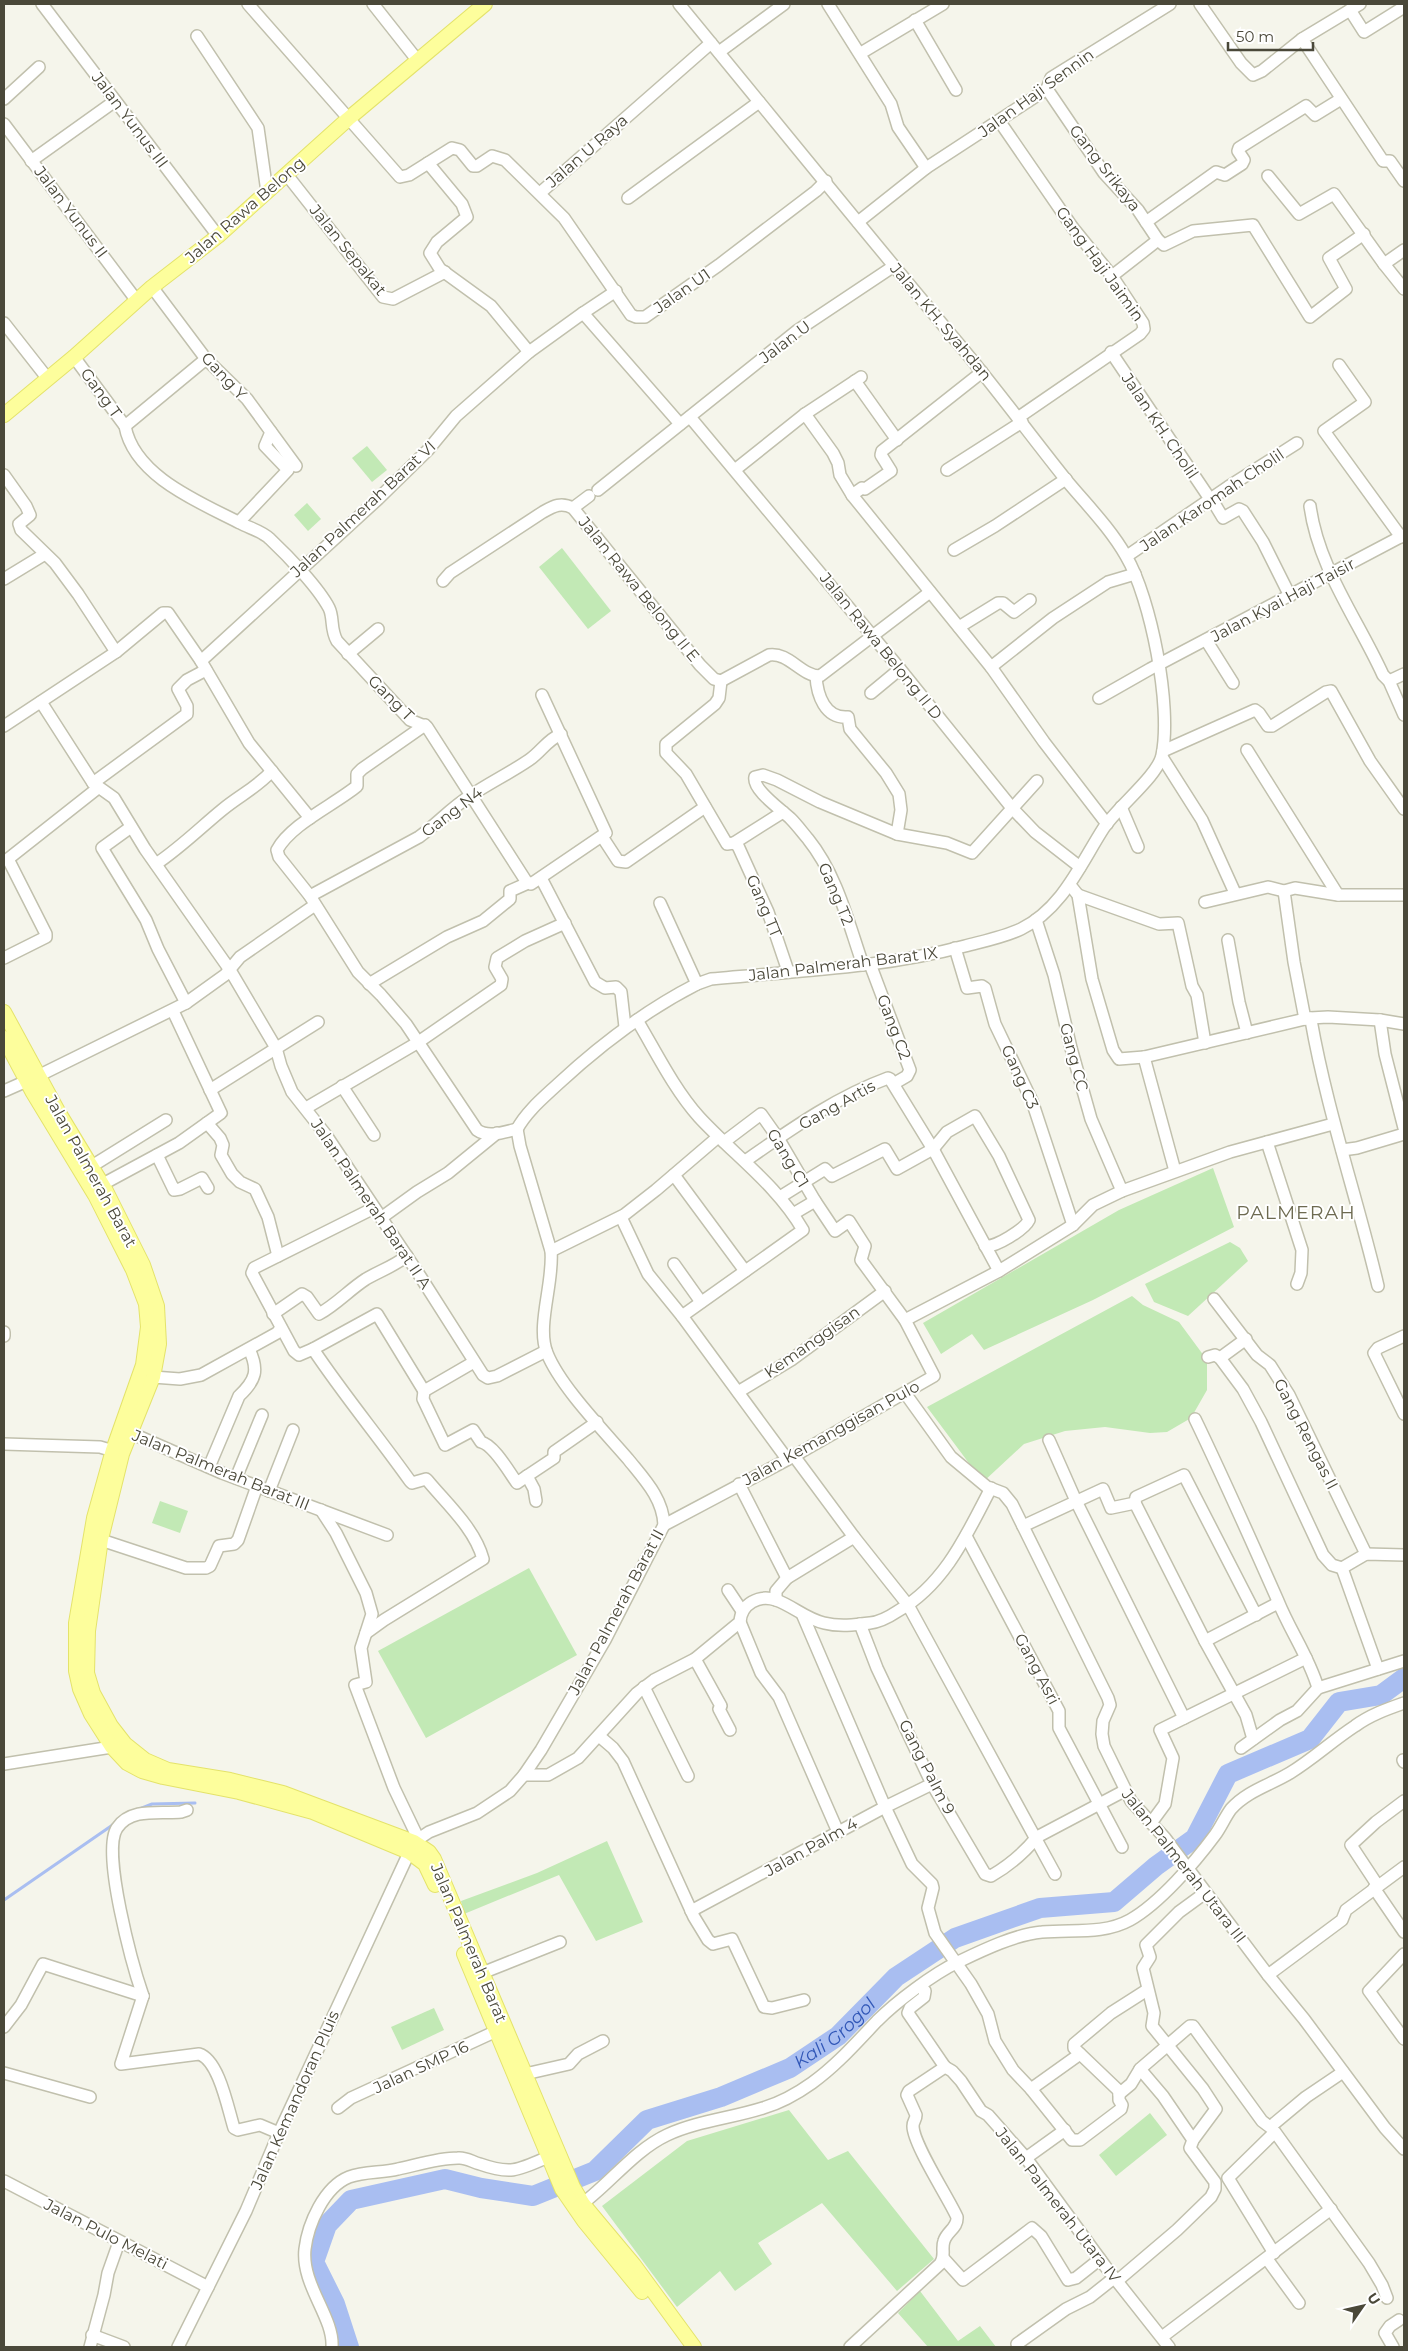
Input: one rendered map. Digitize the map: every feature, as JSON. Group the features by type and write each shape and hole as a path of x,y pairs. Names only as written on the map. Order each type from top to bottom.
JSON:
{"main road":[{"name":"Jalan Rawa Belong","path":"4,414 74,357 152,287 218,236 348,119 485,4"},
{"name":"Jalan Palmerah Barat","path":"4,1012 32,1078 133,1270 146,1304 148,1327 143,1365 126,1431"},
{"name":"Jalan Palmerah Barat","path":"4,1038 103,1184 143,1265 157,1306 159,1344 153,1377 117,1452 96,1538 88,1631 87,1674 89,1685 118,1746 168,1770 230,1780 283,1793 429,1852 434,1859 482,1973 500,2029 525,2074 554,2162"},
{"name":"Jalan Palmerah Barat","path":"413,1844 417,1857 429,1871 500,2029 554,2162 567,2188 682,2347"},
{"name":"Jalan Palmerah Barat","path":"579,2206 634,2265 694,2347"}],"street":[{"name":"Jalan Yunus III","path":"42,4 218,236"},
{"path":"248,4 348,119"},
{"path":"373,4 418,61"},
{"name":"Jalan KH. Syahdan","path":"679,4 826,181 1106,526 1127,556 1135,574 1161,664"},
{"name":"Jalan U Raya","path":"348,119 372,142 400,177 408,175 452,148 460,150 473,166 481,164 492,156 505,160 540,193 715,47 784,4"},
{"path":"828,4 891,104 898,128 926,168"},
{"path":"860,53 943,4"},
{"name":"Jalan Haji Sennin","path":"858,222 926,168 1047,90 1051,78 1152,8 1170,4"},
{"path":"1200,4 1241,63 1253,75 1262,71 1302,39 1360,4"},
{"path":"1350,10 1364,32 1404,7"},
{"path":"915,20 956,90"},
{"path":"197,36 258,128 267,192"},
{"path":"1302,39 1383,160 1390,161 1404,181"},
{"path":"4,99 39,67"},
{"name":"Gang Srikaya","path":"1047,90 1104,173 1146,222 1158,240"},
{"name":"Gang Srikaya","path":"1146,222 1216,172 1225,175 1242,164 1244,160 1238,148 1306,106 1315,115 1341,99"},
{"path":"31,160 115,101"},
{"path":"628,198 759,102"},
{"name":"Gang Haji Jaimin","path":"947,470 1020,420 1111,352 1140,334 1144,329 1143,323 1112,276 1073,228 1000,122"},
{"name":"Jalan Yunus II","path":"4,124 137,301"},
{"path":"428,163 462,204 467,217 437,242 430,253 445,272 491,306 529,352"},
{"name":"Jalan Sepakat","path":"288,175 383,297 393,299 445,272"},
{"path":"1268,176 1299,214 1334,194 1404,289"},
{"name":"Jalan U1","path":"540,193 564,218 631,315 645,317 719,265 816,191 826,181"},
{"path":"1112,276 1158,240 1164,245 1193,231 1252,225 1310,317 1346,289 1328,258 1364,234"},
{"path":"1384,264 1404,250"},
{"name":"Jalan U","path":"680,424 798,330 894,266"},
{"name":"Gang Y","path":"152,287 206,359 246,399 296,466"},
{"path":"616,291 583,313 680,424"},
{"name":"Jalan Palmerah Barat VI","path":"95,786 188,714 187,706 178,689 204,666 302,568 428,450 456,416 529,352 583,313"},
{"path":"4,323 48,379"},
{"name":"Jalan KH. Cholil","path":"1111,352 1223,518 1239,509 1243,511 1263,542 1290,596"},
{"name":"Gang T","path":"74,357 125,426 128,440 143,462 173,488 268,537 302,568 329,608 333,633 348,654 410,720 425,725 528,883"},
{"path":"125,426 206,359"},
{"path":"1339,364 1365,402 1324,430 1403,536"},
{"path":"852,495 862,488 865,489 891,471 881,455 882,451 982,372"},
{"path":"736,469 805,414 858,379 897,440"},
{"path":"805,414 833,453 838,463 840,475 852,495 991,667 1044,742 1107,824"},
{"name":"Jalan Rawa Belong II D","path":"690,417 736,469 1012,808 1035,832 1080,867"},
{"name":"Jalan Rawa Belong II E","path":"680,424 573,508 700,665 714,678 721,681"},
{"path":"239,522 288,470 265,446 271,432"},
{"name":"Jalan Karomah Cholil","path":"1127,556 1210,499 1297,443"},
{"path":"4,475 26,506 30,515 19,524 21,530 55,563 116,652"},
{"path":"954,550 995,526 1066,479"},
{"path":"443,581 455,569 556,505 567,505 573,508"},
{"path":"1310,506 1312,524 1330,574 1348,604 1383,675 1389,681 1404,715"},
{"name":"Jalan Kyai Haji Taisir","path":"1099,698 1403,536"},
{"path":"4,579 45,554"},
{"path":"991,667 1053,618 1108,582 1135,574"},
{"path":"783,812 734,843 725,843 686,774 666,753 664,746 715,704 721,681 769,655 775,654 786,658 810,674 816,676 825,673 930,592"},
{"path":"958,627 998,603 1003,603 1014,612 1030,600"},
{"path":"4,725 116,652 163,613 168,613 204,666 249,743 310,818"},
{"path":"348,654 378,628"},
{"path":"1206,640 1234,683"},
{"path":"1161,664 1164,728 1162,754 1202,820 1235,893"},
{"path":"871,693 900,669"},
{"path":"1389,681 1404,674"},
{"path":"816,676 823,705 828,711 838,717 848,717 850,729 895,786 901,802 897,834 947,843 972,853 1037,781"},
{"path":"1162,754 1254,710 1259,713 1268,726 1272,726 1326,692 1331,691 1370,761 1404,809"},
{"path":"369,984 446,937 483,921 510,899 510,891 528,883 533,883 603,838 606,833 562,734 542,695"},
{"name":"Jalan Palmerah Barat II A","path":"41,702 95,786 106,791 114,798 131,827 230,970 276,1048 285,1079 292,1092 306,1108 382,1218 483,1375 492,1378 546,1351"},
{"path":"425,725 364,768 357,774 357,786 310,818 280,844 277,850 279,857 312,900 358,972 391,1006 477,1130 485,1134 517,1129"},
{"name":"Gang N4","path":"4,1091 186,1003 218,981 240,957 312,900 436,826 444,815 470,796 519,767 538,754 550,740 562,734"},
{"path":"1247,750 1338,895"},
{"name":"Jalan Palmerah Barat IX","path":"517,1129 522,1119 541,1099 625,1028 697,984 711,979 867,964 955,948 1020,929 1036,920 1070,885 1107,824 1150,775 1162,754"},
{"path":"156,864 174,853 224,809 263,781 272,771"},
{"name":"Gang T2","path":"867,964 833,880 815,848 757,786 755,776 768,776 820,802 897,834"},
{"path":"4,958 46,937 8,862 10,856 95,786"},
{"path":"603,838 618,861 626,862 705,807"},
{"path":"1121,807 1138,847"},
{"path":"131,827 102,848 146,920 158,949 186,1003"},
{"name":"Gang TT","path":"734,843 738,846 768,912 788,971"},
{"path":"541,878 595,982 605,988 616,987 621,992 625,1028"},
{"path":"1070,885 1078,895 1092,979 1113,1050 1121,1059 1144,1057 1328,1016 1404,1024"},
{"path":"1205,902 1235,893 1268,887 1284,891 1295,888 1338,895 1404,895"},
{"path":"1284,891 1294,962 1333,1124 1342,1150 1378,1286"},
{"path":"1078,895 1159,924 1178,923 1192,986 1197,995 1205,1043"},
{"path":"660,903 697,984"},
{"name":"Gang CC","path":"1036,920 1054,975 1071,1048 1091,1119 1122,1190"},
{"path":"306,1108 417,1043 502,983 502,979 495,967 497,958 525,941 565,923"},
{"path":"1228,940 1239,1002 1247,1033"},
{"name":"Gang C3","path":"955,948 967,988 982,986 986,988 995,1024 1032,1101 1073,1225"},
{"name":"Gang C2","path":"867,964 910,1070 907,1076 895,1083"},
{"path":"103,1184 157,1155 221,1113 173,1010"},
{"path":"637,1020 677,1087 697,1115 780,1197 794,1214 803,1230 682,1316"},
{"path":"1380,1020 1386,1054 1404,1128"},
{"path":"210,1090 318,1022"},
{"path":"1144,1057 1175,1171"},
{"name":"Gang Artis","path":"778,1138 876,1082 888,1078 895,1083"},
{"path":"895,1083 999,1271"},
{"path":"342,1086 374,1135"},
{"name":"Gang C1","path":"721,1140 761,1114 778,1138 835,1231 852,1219 865,1246 861,1260 905,1320"},
{"path":"780,1197 825,1169 832,1176 885,1149 897,1168 933,1149 947,1132 974,1116 982,1124 999,1156 1029,1221 1008,1238 990,1247 986,1246"},
{"path":"92,1166 166,1120"},
{"path":"207,1123 220,1138 223,1145 221,1155 232,1174 240,1182 255,1189 268,1217 278,1256"},
{"path":"905,1320 999,1271 1073,1225 1093,1205 1122,1190 1230,1152 1333,1124"},
{"name":"Jalan Palmerah Barat II","path":"413,1844 476,1813 510,1791 524,1775 605,1640 664,1525 661,1509 650,1487 562,1378 546,1351 544,1326 549,1293 551,1251 520,1146 517,1129"},
{"path":"382,1218 448,1172 497,1133"},
{"path":"1342,1150 1357,1148 1404,1134"},
{"path":"745,1161 778,1138"},
{"path":"551,1251 621,1217 721,1140"},
{"path":"1266,1142 1302,1250 1301,1272 1297,1284"},
{"path":"157,1155 174,1190 202,1178 208,1188"},
{"path":"674,1175 745,1271"},
{"name":"Gang C1","path":"794,1214 815,1201"},
{"path":"374,1208 254,1268 252,1273 294,1351 299,1355 313,1349 377,1314 424,1391 424,1398 446,1445 473,1430 481,1442 485,1442 495,1453 517,1483 554,1458 554,1452 597,1422"},
{"path":"621,1217 645,1270 682,1316 738,1392 908,1605 1055,1874"},
{"path":"274,1314 302,1294 307,1297 319,1314 344,1298 368,1278 407,1256"},
{"path":"674,1264 701,1302"},
{"name":"Kemanggisan","path":"738,1392 791,1360 885,1291"},
{"name":"Gang Rengas II","path":"1214,1299 1257,1355 1272,1368 1288,1395 1366,1554"},
{"name":"Jalan Kemanggisan Pulo","path":"664,1525 791,1457 934,1376 905,1320"},
{"path":"153,1377 192,1378 249,1349 277,1333 281,1328"},
{"path":"1404,1336 1378,1348 1374,1353 1404,1414"},
{"path":"1220,1358 1246,1339"},
{"path":"209,1467 239,1396 246,1389 256,1371 256,1363 249,1349"},
{"path":"313,1349 362,1420 377,1436 412,1483 426,1480 463,1523 481,1552 483,1559 366,1633"},
{"path":"1208,1357 1215,1355 1220,1358 1243,1388 1261,1422 1323,1555 1332,1565 1342,1568 1366,1554 1404,1555"},
{"path":"424,1391 474,1362"},
{"name":"Jalan Palmerah Utara III","path":"905,1393 951,1457 991,1488 1003,1493 1008,1498 1108,1698 1110,1705 1103,1721 1103,1740 1124,1791 1172,1847 1385,2128 1404,2149"},
{"path":"236,1478 262,1415"},
{"path":"1196,1419 1252,1538 1278,1603 1306,1658 1318,1688"},
{"path":"269,1491 293,1430"},
{"name":"Jalan Palmerah Barat III","path":"126,1431 236,1478 387,1535"},
{"path":"1049,1440 1076,1501 1184,1718"},
{"path":"4,1444 100,1446 117,1452"},
{"path":"1253,1739 1246,1714 1205,1641 1135,1503 1136,1497 1184,1475 1256,1614"},
{"path":"527,1476 534,1489 536,1501"},
{"path":"739,1484 786,1578"},
{"path":"96,1538 186,1568 206,1568 210,1566 219,1546 234,1544 238,1540 257,1486"},
{"path":"524,1775 548,1775 578,1758 644,1687 695,1658 741,1617 749,1603 757,1600 776,1600 803,1616 839,1625 881,1620 908,1605 931,1585 950,1562 991,1488"},
{"path":"1023,1526 1103,1489 1112,1508 1135,1503"},
{"name":"Jalan Palmerah Barat III","path":"321,1510 336,1533 366,1593 373,1618 361,1650 366,1682 355,1685 413,1844"},
{"name":"Gang Asri","path":"966,1536 1060,1711 1059,1728 1122,1847"},
{"path":"776,1600 776,1591 786,1578 854,1537"},
{"path":"1342,1568 1378,1670"},
{"path":"728,1590 741,1617 761,1673 779,1697 838,1832"},
{"path":"1205,1641 1278,1603"},
{"path":"803,1616 884,1807 912,1864 932,1884 933,1888 928,1908 934,1933 971,1984 988,2014 995,2041 1012,2070 1031,2089 1072,2140 1080,2140 1121,2109 1120,2094 1131,2084 1140,2068 1190,2026 1193,2026 1262,2121 1270,2128 1306,2097 1343,2072"},
{"name":"Gang Palm 9","path":"860,1624 875,1663 932,1784 985,1874 990,1876 1009,1865 1028,1849 1035,1839"},
{"path":"695,1658 721,1706 720,1709 730,1730"},
{"path":"1150,1823 1165,1804 1173,1758 1160,1730 1306,1658"},
{"path":"1241,1748 1298,1711 1318,1688 1404,1661"},
{"path":"644,1687 688,1776"},
{"path":"579,2206 642,2152 666,2135 763,2108 810,2084 836,2065 878,2020 952,1959 1041,1932 1090,1930 1120,1924 1132,1919 1152,1904 1184,1864 1215,1835 1231,1810 1243,1799 1312,1759 1375,1713 1404,1702"},
{"path":"599,1736 614,1748 623,1761 691,1911 710,1942 722,1943 732,1939 764,2007 772,2008 804,2000"},
{"path":"4,1764 118,1746"},
{"name":"Jalan Palm 4","path":"691,1911 884,1807 932,1784"},
{"path":"1035,1839 1124,1791"},
{"path":"1404,1801 1376,1822 1352,1845 1404,1932"},
{"path":"187,1810 175,1813 137,1814 117,1828 113,1859 120,1913 143,1996 121,2064 199,2054 205,2056 215,2067 234,2128 238,2130 260,2125 279,2133"},
{"name":"Jalan Kemandoran Pluis","path":"178,2347 246,2211 279,2133 413,1844"},
{"path":"1268,1975 1342,1920 1346,1910 1404,1867"},
{"path":"1017,2344 1066,2309 1090,2297 1116,2280 1177,2230 1211,2197 1215,2189 1214,2182 1191,2152 1193,2140 1216,2109 1168,2044 1152,2026 1154,2013 1147,1990 1143,1966 1150,1955 1146,1945 1179,1912 1205,1893"},
{"path":"482,1973 560,1942"},
{"path":"1404,1954 1369,1991 1404,2039"},
{"path":"4,2027 21,2005 43,1964 143,1996"},
{"name":"Jalan Palmerah Utara IV","path":"920,1986 925,1991 924,1997 910,2008 908,2013 945,2067 957,2076 981,2111 988,2115 1026,2158 1100,2259 1169,2347"},
{"path":"1120,2094 1074,2046 1077,2041 1110,2014 1147,1990"},
{"name":"Jalan SMP 16","path":"338,2108 351,2098 500,2029"},
{"path":"525,2074 570,2064 578,2054 603,2040"},
{"path":"1031,2089 1080,2054"},
{"path":"945,2067 909,2091 907,2095 916,2112 916,2119 913,2125 925,2156 957,2217 957,2224 944,2242 944,2259 963,2280 1032,2228 1041,2236 1068,2280 1076,2278 1100,2259"},
{"path":"1140,2068 1163,2096 1193,2140"},
{"path":"4,2073 90,2097"},
{"path":"1026,2158 1065,2130"},
{"path":"1299,2303 1270,2256 1228,2178 1275,2132 1369,2263 1387,2298"},
{"path":"332,2347 332,2338 311,2287 305,2252 306,2238 318,2211 326,2196 340,2182 362,2173 380,2173 458,2158 504,2172 554,2162"},
{"name":"Jalan Pulo Melati","path":"4,2181 208,2287"},
{"path":"1162,2337 1331,2209"},
{"path":"90,2347 108,2274 119,2242"},
{"path":"850,2347 944,2259"},
{"path":"1393,2347 1385,2333 1390,2326 1399,2320"},
{"path":"92,2335 124,2347"},
{"path":"861,2337 868,2347"}],"green space":[{"path":"367,446 387,470 372,482 352,458"},
{"path":"307,503 321,519 308,531 294,515"},
{"path":"562,548 611,611 588,629 539,567"},
{"path":"1213,1168 1234,1227 1093,1300 984,1350 972,1334 941,1354 923,1323 1119,1210"},
{"path":"1230,1242 1240,1248 1248,1261 1188,1316 1154,1302 1145,1284"},
{"path":"1132,1296 1143,1305 1179,1322 1207,1360 1207,1390 1191,1418 1167,1432 1150,1433 1105,1427 1065,1431 1024,1444 983,1482 927,1407"},
{"path":"160,1501 188,1511 180,1533 152,1523"},
{"path":"529,1568 577,1655 426,1738 378,1651"},
{"path":"607,1841 643,1922 596,1941 559,1875 464,1914 461,1901 537,1873"},
{"path":"434,2008 444,2030 402,2050 391,2027"},
{"path":"789,2110 828,2160 848,2151 934,2259 897,2291 822,2203 758,2243 772,2264 735,2291 720,2271 677,2307 602,2206 687,2141"},
{"path":"1150,2113 1167,2135 1116,2176 1099,2155"},
{"path":"920,2291 958,2341 980,2326 996,2347 928,2347 898,2313"}],"waterway":[{"name":"Kali Grogol","path":"349,2347 335,2304 314,2262 327,2225 351,2200 445,2179 481,2188 533,2196 595,2171 647,2120 721,2097 790,2068 838,2036 896,1977 955,1938 1040,1908 1114,1902 1156,1866 1195,1838 1228,1774 1310,1739 1339,1702 1381,1695 1404,1678"},
{"path":"137,1810 152,1804 195,1803"},
{"path":"4,1900 114,1824"}],"district":[{"name":"PALMERAH","path":"1296,1212"}]}
